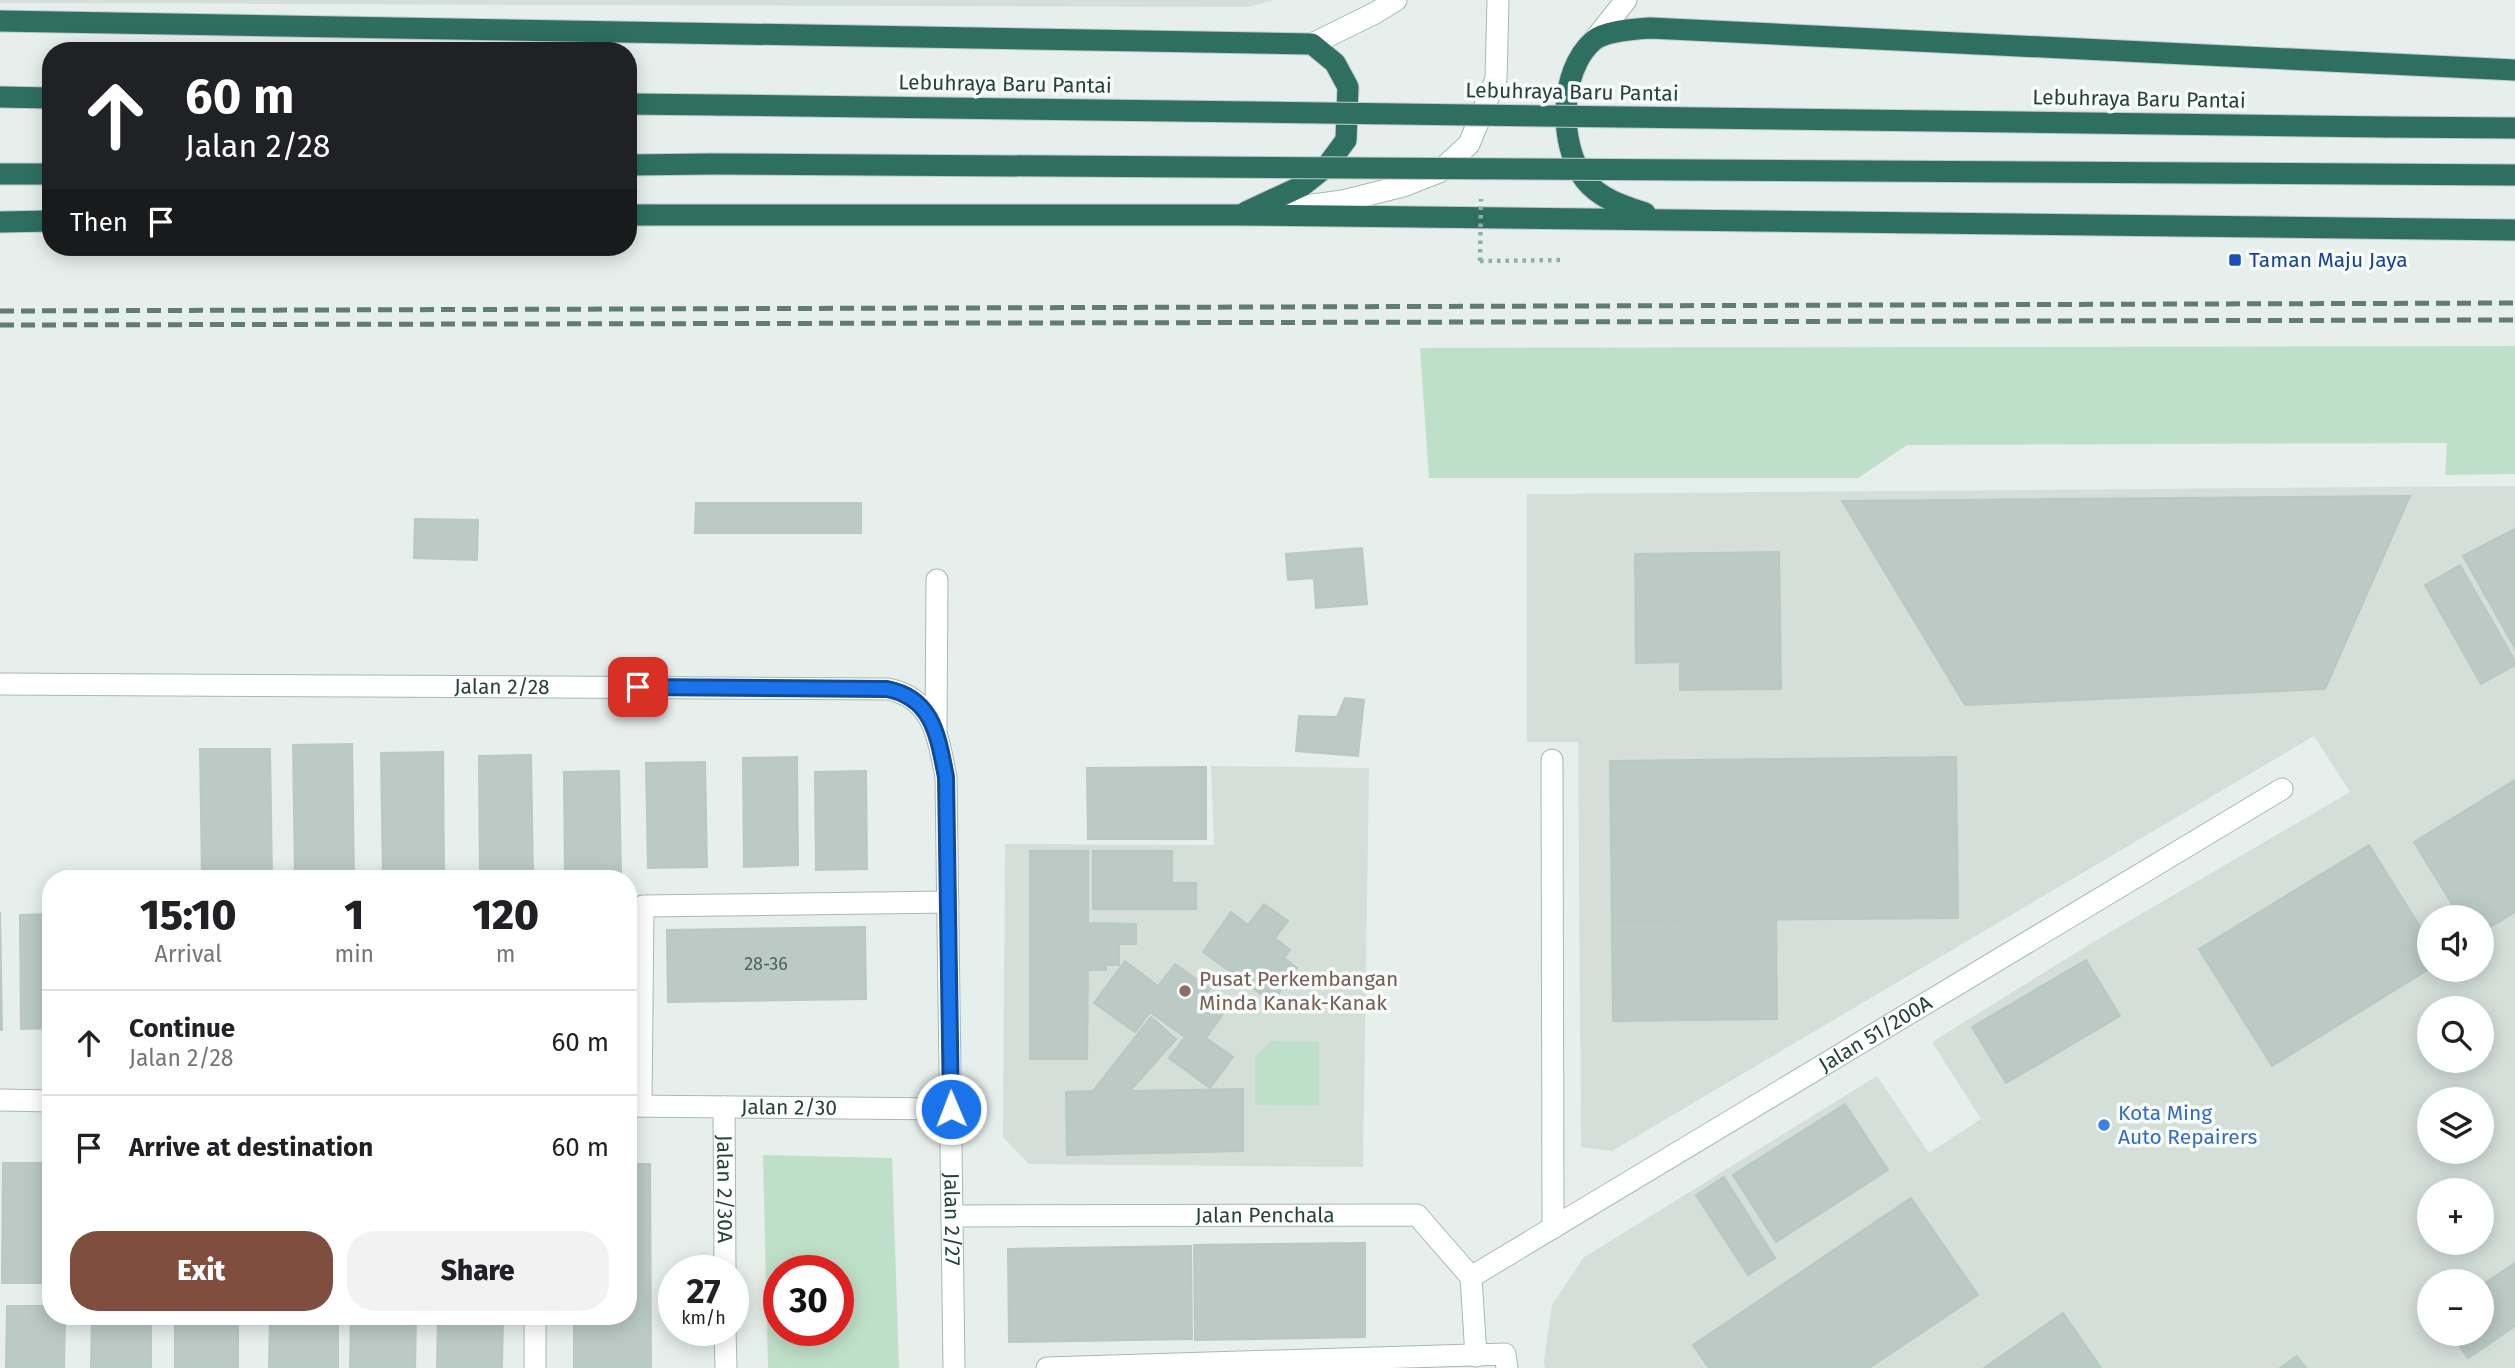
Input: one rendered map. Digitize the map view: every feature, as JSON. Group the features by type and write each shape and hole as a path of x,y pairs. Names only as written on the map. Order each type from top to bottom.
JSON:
{"highway":[{"path":"0,21 1312,44 1335,63 1348,88 1346,140 1326,167 1302,186 1241,215"},
{"path":"1671,221 1614,204 1586,181 1571,151 1567,120 1568,88 1574,65 1595,39 1622,31 1650,28 2515,70"},
{"path":"0,97 42,98"},
{"name":"Lebuhraya Baru Pantai","path":"637,104 2515,128"},
{"path":"637,165 2515,175"},
{"path":"0,174 42,174"},
{"path":"637,215 1241,215 2515,230"},
{"path":"0,222 42,221"}],"street":[{"path":"1312,44 1396,0"},
{"path":"1241,215 1343,201 1403,186 1439,172 1469,144 1496,79 1498,0"},
{"path":"1595,39 1626,0"},
{"path":"936,730 937,580"},
{"name":"Jalan 2/28","path":"0,684 887,689 902,692 915,699 936,730 946,777"},
{"path":"1552,760 1553,1228"},
{"name":"Jalan 2/27","path":"946,777 954,1368"},
{"name":"Jalan 51/200A","path":"1471,1278 2282,789"},
{"path":"637,1056 643,906 948,902"},
{"path":"0,1100 42,1101"},
{"name":"Jalan 2/30","path":"637,1106 951,1109"},
{"name":"Jalan 2/30A","path":"723,1107 725,1255"},
{"name":"Jalan Penchala","path":"952,1216 1417,1215 1471,1278"},
{"path":"1471,1278 1476,1356"},
{"path":"535,1325 535,1368"},
{"path":"725,1346 726,1368"},
{"path":"1047,1368 1440,1363 1476,1356 1506,1361"}],"path":[{"path":"1480,261 1564,260"}],"shaded area":[{"path":"0,0 1274,0 1248,7 0,3"},
{"path":"2515,486 2515,1368 1545,1368 1552,1305 1583,1258 1877,1076 1929,1153 1981,1119 1932,1042 2100,938 2350,792 2314,736 1612,1151 1581,1147 1578,742 1527,742 1527,494"},
{"name":"Pusat Perkembangan Minda Kanak-Kanak","path":"1211,766 1369,768 1363,1167 1029,1164 1003,1137 1005,844 1214,845"}],"green space":[{"path":"2515,346 2515,474 2445,475 2447,443 1907,445 1858,478 1429,478 1420,348"},
{"path":"1271,1041 1319,1042 1319,1106 1255,1105 1255,1057"},
{"path":"763,1155 892,1158 899,1368 768,1368 767,1346 854,1346 854,1255 765,1255"}],"building":[{"path":"2410,496 2325,689 1965,705 1842,501"},
{"path":"696,503 861,503 861,533 695,533"},
{"path":"415,519 478,520 477,560 414,558"},
{"path":"2515,529 2515,648 2463,556"},
{"path":"1362,548 1367,604 1316,608 1314,578 1288,580 1286,554"},
{"path":"1779,552 1781,689 1680,690 1680,662 1636,663 1635,554"},
{"path":"2460,565 2515,661 2515,665 2481,684 2425,585"},
{"path":"1345,698 1364,700 1358,756 1296,751 1299,716 1337,717"},
{"path":"352,744 354,870 295,870 293,745"},
{"path":"200,749 270,749 272,870 202,870"},
{"path":"443,752 444,870 383,870 381,753"},
{"path":"531,755 533,870 480,870 479,756"},
{"path":"797,757 798,865 744,867 743,758"},
{"path":"1956,757 1958,918 1612,921 1610,761"},
{"path":"705,762 707,867 648,868 646,763"},
{"path":"1206,767 1206,839 1088,839 1087,768"},
{"path":"619,771 621,870 565,870 564,772"},
{"path":"866,771 867,869 816,870 815,772"},
{"path":"2515,780 2515,912 2494,925 2494,905 2453,905 2414,842"},
{"path":"2369,845 2417,922 2417,976 2272,1066 2199,949"},
{"path":"1030,851 1088,851 1088,923 1136,924 1136,944 1119,944 1119,965 1106,965 1106,970 1088,970 1087,1059 1030,1059"},
{"path":"1093,851 1172,851 1172,883 1196,883 1196,909 1093,909"},
{"path":"1264,904 1288,921 1275,938 1290,950 1284,958 1297,968 1272,1002 1203,952 1231,912 1248,925"},
{"path":"0,912 2,1030 0,1030"},
{"path":"42,914 42,1028 21,1029 20,915"},
{"path":"1776,920 1777,1019 1613,1021 1612,921"},
{"path":"865,927 866,999 668,1002 667,930"},
{"path":"2086,960 2120,1016 2006,1083 1972,1027"},
{"path":"1125,961 1158,986 1175,964 1210,989 1204,996 1225,1011 1206,1038 1233,1057 1210,1088 1169,1058 1185,1037 1150,1012 1135,1032 1094,1003"},
{"path":"1151,1017 1176,1039 1130,1091 1243,1089 1243,1151 1067,1155 1066,1092 1093,1091"},
{"path":"1845,1104 1888,1170 1776,1242 1733,1175"},
{"path":"3,1163 42,1163 42,1283 2,1283"},
{"path":"637,1164 650,1164 651,1368 574,1368 574,1325 637,1325"},
{"path":"1724,1177 1775,1258 1748,1275 1696,1195"},
{"path":"1911,1198 1978,1295 1869,1368 1709,1368 1693,1345"},
{"path":"1365,1243 1365,1337 1195,1340 1194,1245"},
{"path":"1191,1246 1192,1339 1009,1342 1008,1249"},
{"path":"2515,1263 2515,1326 2494,1340 2494,1277"},
{"path":"7,1306 42,1306 42,1325 65,1325 64,1368 6,1368"},
{"path":"2063,1313 2101,1368 1984,1368"},
{"path":"92,1325 151,1325 151,1368 91,1368"},
{"path":"175,1325 238,1325 238,1368 175,1368"},
{"path":"270,1325 338,1325 338,1368 269,1368"},
{"path":"351,1325 416,1325 415,1368 350,1368"},
{"path":"438,1325 503,1325 502,1368 437,1368"},
{"path":"2460,1346 2486,1346 2468,1358"},
{"path":"2297,1356 2306,1368 2280,1368"}],"railway":[{"path":"0,311 2515,303"},
{"path":"0,325 2515,320"}],"place":[{"name":"Taman Maju Jaya","path":"2235,260"},
{"name":"Pusat Perkembangan Minda Kanak-Kanak","path":"1185,991"},
{"name":"Kota Ming Auto Repairers","path":"2104,1125"}],"route":[{"path":"638,687 887,689 902,692 915,699 925,712 936,730 946,777 951,1109"}]}
